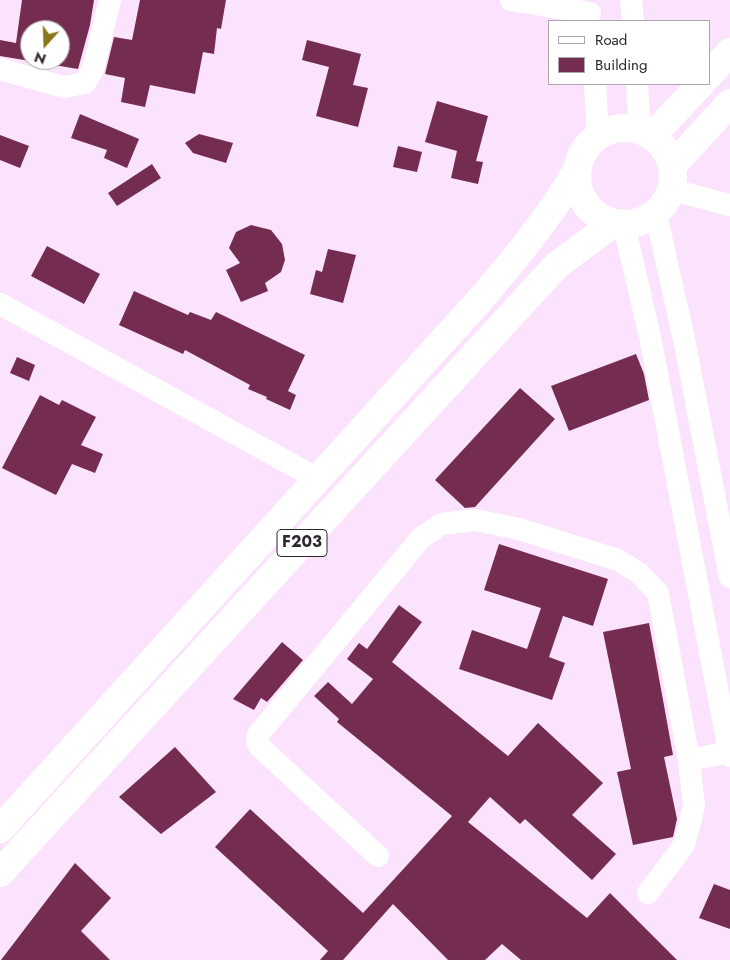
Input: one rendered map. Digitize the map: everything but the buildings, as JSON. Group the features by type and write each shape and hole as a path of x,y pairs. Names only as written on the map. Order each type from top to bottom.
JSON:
{"main road":[{"path":"710,74 730,52"},
{"path":"646,133 700,85"},
{"path":"673,178 662,144 646,133 626,128 612,129 598,136 588,145 580,157 577,170 577,184 582,198 590,209 601,218 619,224 640,222 656,215 666,204 673,178 730,103"},
{"name":"F203","path":"0,829 520,254 559,202 577,170"},
{"name":"F203","path":"0,873 557,265 619,224"}],"street":[{"path":"0,69 64,87 85,83 93,69 110,0"},
{"path":"511,0 590,12"},
{"path":"631,0 633,20"},
{"path":"595,85 598,136"},
{"path":"637,85 646,133"},
{"path":"673,178 730,205"},
{"path":"656,215 726,541 730,577"},
{"path":"619,224 650,337 730,753 688,760"},
{"path":"0,304 318,479"},
{"path":"378,856 260,747 257,741 258,735 421,538 441,524 475,520 519,529 618,560 638,573 658,593 688,760 694,806 684,845 648,893"}]}
